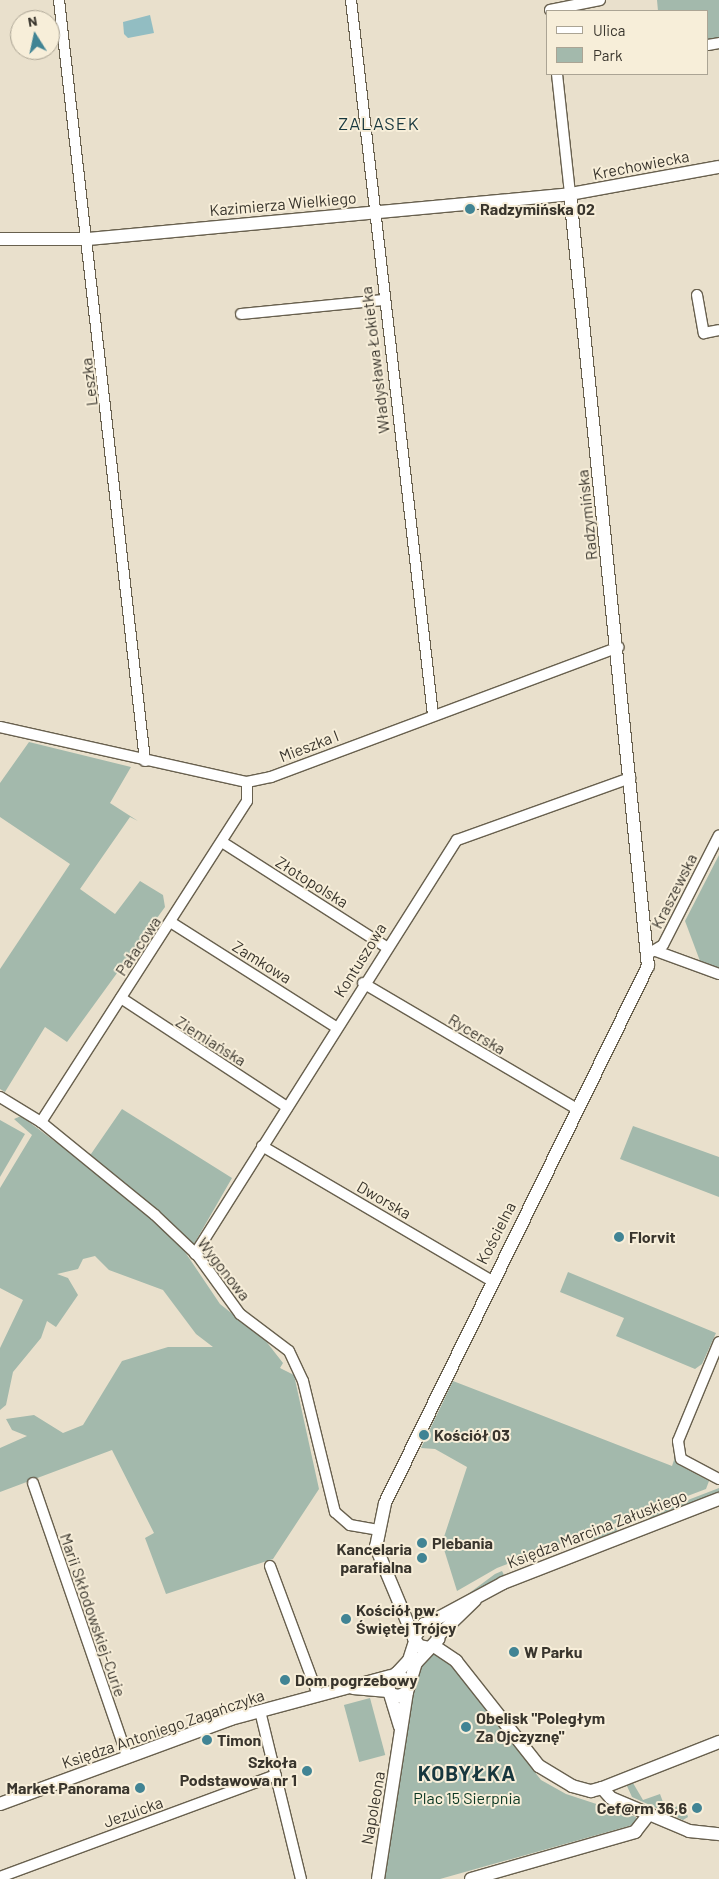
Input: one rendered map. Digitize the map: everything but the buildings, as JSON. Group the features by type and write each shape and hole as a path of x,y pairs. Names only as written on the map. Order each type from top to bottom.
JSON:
{"street":[{"name":"Leszka","path":"59,0 88,239 145,761"},
{"name":"Władysława Łokietka","path":"351,0 383,300 432,715"},
{"path":"549,7 600,0"},
{"name":"Radzymińska","path":"557,75 618,646 630,778 652,952"},
{"name":"Krechowiecka","path":"570,194 719,167"},
{"name":"Kazimierza Wielkiego","path":"0,239 88,239 570,194"},
{"path":"697,295 704,333 719,330"},
{"path":"241,314 383,300"},
{"name":"Mieszka I","path":"246,782 618,646"},
{"path":"0,727 145,761 246,782"},
{"name":"Kontuszowa","path":"195,1254 363,983 457,840 630,778"},
{"name":"Pałacowa","path":"41,1122 172,923 247,801 246,782"},
{"name":"Kraszewska","path":"652,952 719,835"},
{"name":"Złotopolska","path":"222,842 386,947"},
{"name":"Zamkowa","path":"172,923 336,1026"},
{"path":"652,952 719,974"},
{"name":"Kościelna","path":"415,1640 380,1561 371,1530 490,1280 645,975 652,952"},
{"name":"Rycerska","path":"363,983 577,1110"},
{"name":"Ziemiańska","path":"121,998 287,1107"},
{"name":"Wygonowa","path":"0,1097 41,1122 155,1215 195,1254 240,1314 289,1351 303,1381 330,1501 343,1521 371,1530"},
{"name":"Dworska","path":"262,1146 490,1280"},
{"path":"719,1342 678,1441 681,1459 719,1479"},
{"name":"Marii Skłodowskiej-Curie","path":"33,1483 127,1756"},
{"name":"Księdza Marcina Załuskiego","path":"425,1624 487,1590 719,1499"},
{"path":"371,1530 410,1615 425,1624 435,1642 456,1661 544,1770 572,1786 590,1791 719,1742"},
{"path":"270,1566 318,1695"},
{"name":"Księdza Marcina Załuskiego","path":"408,1688 435,1642 487,1590"},
{"path":"389,1692 393,1675 409,1660 415,1640 425,1624"},
{"path":"415,1640 435,1642"},
{"path":"393,1675 408,1688"},
{"name":"Księdza Antoniego Zagańczyka","path":"0,1804 127,1756 260,1711 393,1675"},
{"name":"Księdza Antoniego Zagańczyka","path":"338,1689 389,1692 399,1696 408,1688"},
{"name":"Napoleona","path":"378,1879 408,1688"},
{"name":"Napoleona","path":"389,1692 400,1716 400,1743"},
{"path":"260,1711 300,1879"},
{"name":"Jezuicka","path":"0,1877 276,1775"},
{"path":"602,1788 611,1798 689,1831 719,1834"},
{"path":"471,1879 635,1832 649,1814"}],"green space":[{"path":"657,0 719,0 719,39 709,41 709,10 658,10"},
{"path":"29,742 131,767 110,803 138,821 130,817 80,889 115,914 140,881 163,895 165,907 67,1042 45,1027 5,1092 0,1089 0,969 70,864 0,817 0,783"},
{"path":"719,855 719,968 700,961 685,921"},
{"path":"122,1109 232,1178 194,1244 183,1249 220,1304 265,1340 283,1363 280,1368 294,1375 319,1489 273,1559 166,1594 145,1538 154,1533 112,1450 0,1492 0,1448 27,1436 12,1430 6,1419 34,1415 63,1433 83,1425 122,1361 168,1347 213,1347 196,1334 163,1290 109,1270 95,1256 83,1259 78,1269 57,1274 68,1278 78,1295 56,1327 47,1321 41,1338 13,1372 6,1405 0,1410 0,1348 23,1300 0,1288 0,1188 32,1135 14,1119 21,1116 57,1143 91,1154"},
{"path":"0,1120 25,1134 0,1177"},
{"path":"633,1126 719,1157 719,1197 620,1159"},
{"path":"568,1272 716,1333 702,1364 695,1369 616,1336 624,1318 560,1292"},
{"path":"453,1381 672,1466 675,1457 679,1465 709,1481 706,1489 497,1568 457,1591 442,1543 467,1467 435,1449 421,1448"},
{"path":"719,1488 719,1494 651,1521 649,1515"},
{"path":"616,1527 618,1534 594,1541 592,1534"},
{"path":"502,1571 505,1577 464,1597 495,1574"},
{"name":"Plac 15 Sierpnia","path":"434,1653 446,1658 541,1780 566,1794 636,1817 636,1824 440,1879 385,1879 416,1672"},
{"path":"370,1698 385,1755 359,1762 344,1705"},
{"path":"633,1783 643,1800 660,1794 666,1810 684,1804 688,1817 683,1820 632,1797 627,1786"}],"water":[{"path":"150,15 154,33 128,38 124,34 123,22"},
{"path":"458,1763 464,1766 467,1772 464,1778 458,1781 452,1778 449,1772 452,1766"}],"place":[{"name":"Radzymińska 02","path":"470,209"},
{"name":"Florvit","path":"619,1237"},
{"name":"Kościół 03","path":"424,1435"},
{"name":"Plebania","path":"422,1543"},
{"name":"Kancelaria parafialna","path":"422,1558"},
{"name":"Kościół pw. Świętej Trójcy","path":"346,1619"},
{"name":"W Parku","path":"514,1652"},
{"name":"Dom pogrzebowy","path":"285,1680"},
{"name":"Obelisk \"Poległym Za Ojczyznę\"","path":"466,1727"},
{"name":"Timon","path":"207,1740"},
{"name":"Szkoła Podstawowa nr 1","path":"307,1771"},
{"name":"Market Panorama","path":"140,1788"},
{"name":"Cef@rm 36,6","path":"697,1808"}],"district":[{"name":"ZALASEK","path":"379,123"},
{"name":"KOBYŁKA","path":"467,1773"}]}
